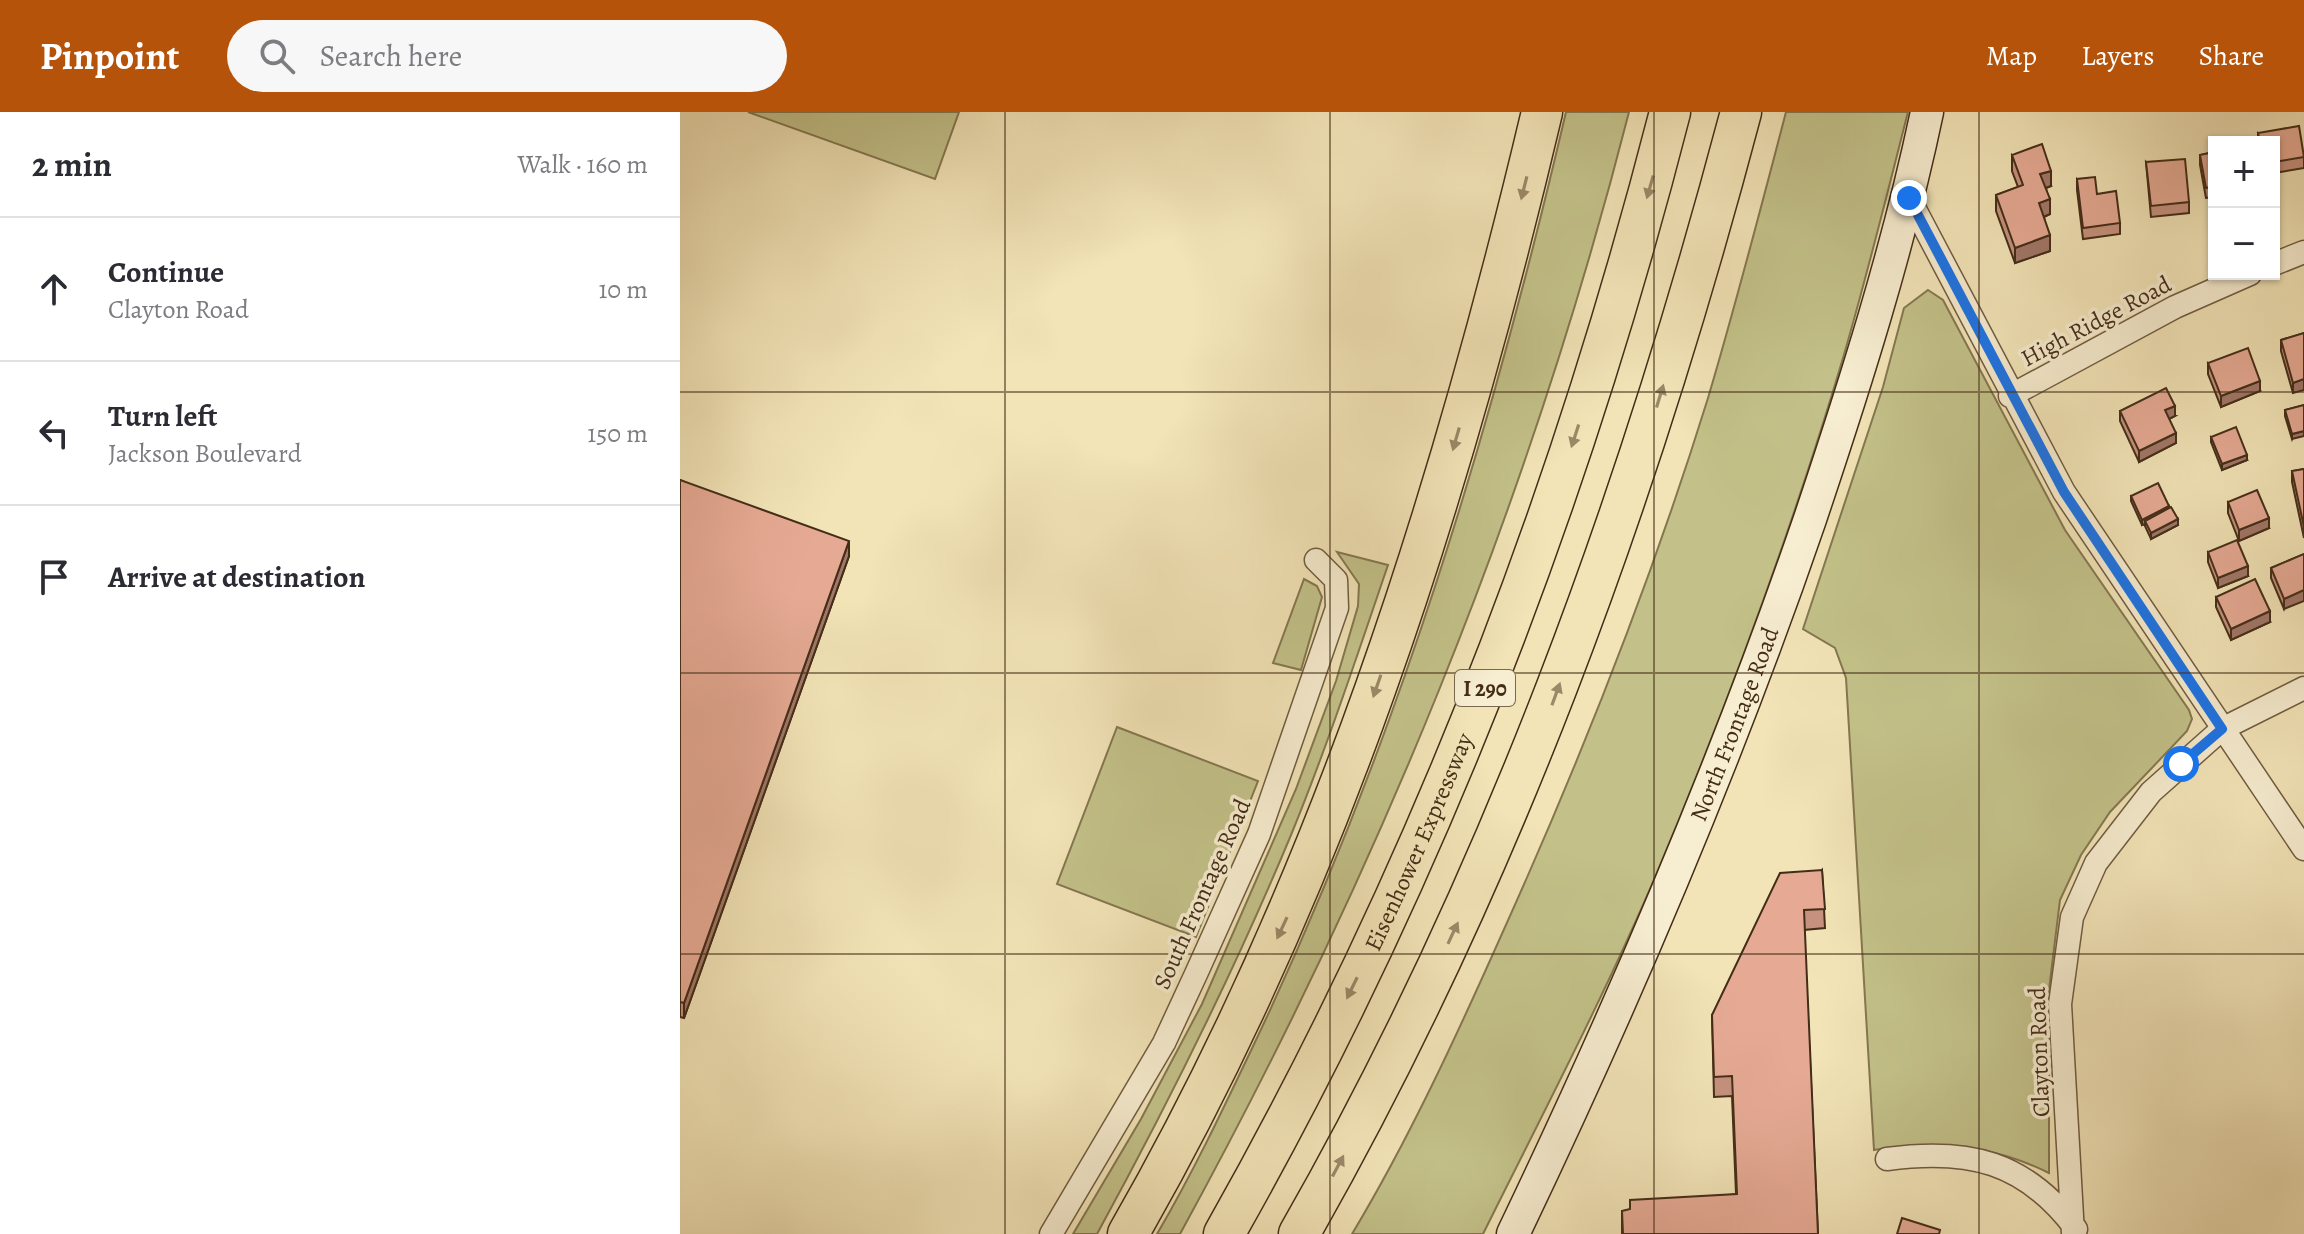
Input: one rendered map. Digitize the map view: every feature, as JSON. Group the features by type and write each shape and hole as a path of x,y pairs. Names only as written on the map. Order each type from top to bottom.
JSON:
{"highway":[{"path":"1128,1234 1235,1030 1293,905 1353,753 1410,590 1454,446 1542,112"},
{"name":"Eisenhower Expressway","path":"1224,1234 1316,1063 1383,925 1442,793 1494,665 1593,382 1670,112"},
{"name":"I 290","path":"1299,1234 1374,1099 1424,998 1497,839 1551,707 1651,426 1702,261 1741,112"}],"main road":[{"name":"North Frontage Road","path":"1513,1234 1619,1009 1747,698 1843,421 1909,198 1927,112"}],"street":[{"path":"1909,198 2010,396 2107,559 2304,849"},
{"path":"2280,262 2304,252"},
{"name":"High Ridge Road","path":"2010,396 2175,307 2236,280"},
{"name":"South Frontage Road","path":"1051,1234 1164,1043 1259,834 1337,608 1336,580 1316,560"},
{"name":"Clayton Road","path":"2075,1231 2060,1004 2072,917 2096,863 2122,825 2151,792 2222,729 2304,688"},
{"path":"1887,1159 1953,1155 1988,1161 2016,1173 2042,1191 2075,1231"}],"shaded area":[{"path":"748,112 959,112 935,179"},
{"path":"1566,112 1629,112 1589,259 1544,404 1494,547 1382,826 1319,963 1180,1234 1157,1234 1256,1040 1353,815 1396,700 1472,467 1506,349"},
{"path":"1786,112 1908,112 1823,424 1757,619 1708,748 1615,966 1483,1234 1352,1234 1412,1125 1467,1012 1559,804 1613,670 1663,535 1708,398"},
{"path":"1928,290 1943,300 2065,530 2189,710 2192,719 2187,731 2110,812 2081,855 2060,900 2049,990 2049,1173 2007,1156 1964,1147 1920,1145 1874,1150 1846,678 1835,648 1803,629 1883,387 1904,308"},
{"path":"1337,552 1388,565 1304,802 1223,987 1175,1087 1097,1234 1073,1234 1141,1119 1202,1004 1296,789 1336,681 1358,606 1359,584"},
{"path":"1304,579 1317,586 1322,597 1301,670 1273,663"},
{"path":"1117,727 1258,781 1196,937 1057,884"}],"building":[{"path":"2299,126 2304,157 2280,161 2280,136 2259,136 2258,133"},
{"path":"2042,144 2051,171 2040,174 2050,199 2039,203 2050,235 2015,248 1996,195 2023,185 2012,155"},
{"path":"2208,153 2206,188 2200,155"},
{"path":"2185,159 2189,202 2151,206 2146,162"},
{"path":"2095,177 2097,194 2116,191 2120,223 2083,228 2077,179"},
{"path":"2304,333 2304,379 2293,383 2281,340"},
{"path":"2248,348 2260,381 2221,396 2208,363"},
{"path":"2166,388 2175,406 2165,410 2176,433 2139,451 2120,411"},
{"path":"2304,405 2304,431 2292,434 2285,410"},
{"path":"2236,427 2247,455 2222,464 2211,437"},
{"path":"2304,469 2304,527 2292,471"},
{"path":"680,480 849,541 684,1003 680,1002"},
{"path":"2158,483 2169,506 2142,520 2131,496"},
{"path":"2257,490 2269,518 2239,530 2228,502"},
{"path":"2171,507 2178,519 2151,533 2145,521"},
{"path":"2237,540 2248,566 2218,578 2208,552"},
{"path":"2304,554 2304,590 2284,599 2271,568"},
{"path":"2255,579 2270,611 2231,629 2216,597"},
{"path":"1822,870 1825,909 1804,910 1818,1234 1623,1234 1622,1211 1630,1209 1630,1200 1737,1194 1732,1076 1714,1077 1712,1015 1780,873"},
{"path":"1902,1218 1940,1230 1939,1234 1897,1234"}],"route":[{"path":"1909,198 2010,396 2064,492 2222,729 2181,764"}]}
